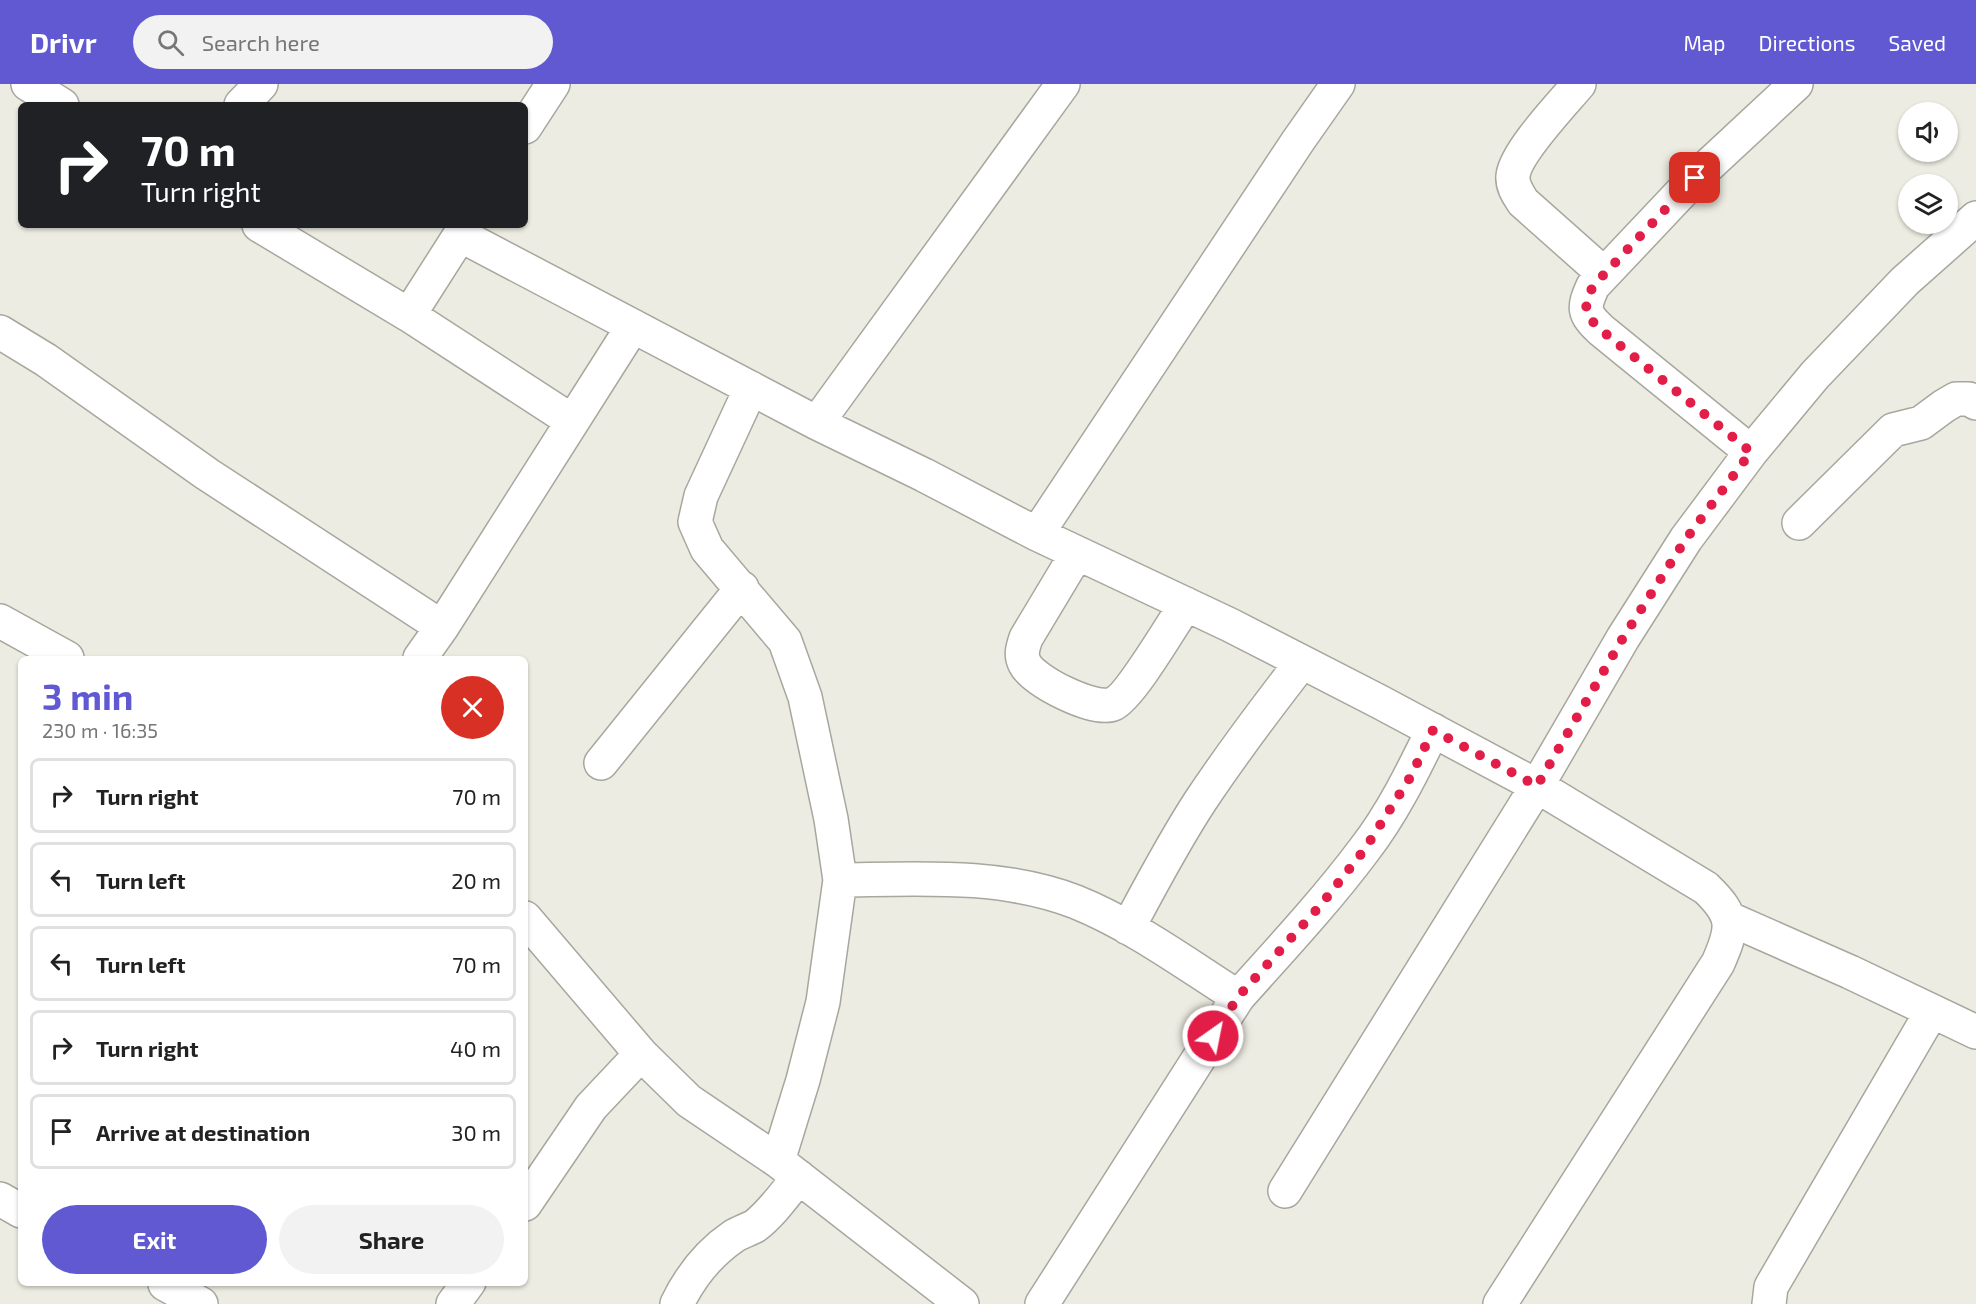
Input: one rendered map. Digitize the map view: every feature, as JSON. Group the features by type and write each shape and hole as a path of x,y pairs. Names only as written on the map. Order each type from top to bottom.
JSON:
{"street":[{"path":"28,84 58,102"},
{"path":"244,102 261,84"},
{"path":"528,123 554,84"},
{"path":"817,423 1063,84"},
{"path":"1036,534 1338,84"},
{"path":"1580,84 1521,155 1513,175 1515,190 1523,202 1604,274"},
{"path":"1751,452 1589,318 1585,304 1593,286 1695,178 1796,84"},
{"path":"1285,1191 1537,786 1623,638 1686,539 1751,452 1815,375 1897,290 1976,218"},
{"path":"264,228 409,315 572,421"},
{"path":"409,315 463,230 633,326 817,423 924,475 1036,534 1186,604 1433,730 1537,786 1706,888 1721,902 1730,919 1728,940 1718,963 1500,1304"},
{"path":"421,656 633,326"},
{"path":"0,332 46,360 207,474 442,627"},
{"path":"676,1304 685,1286 723,1243 753,1227 768,1214 789,1169 803,1080 823,1002 840,880 831,819 805,698 785,641 707,549 695,522 701,496 751,388"},
{"path":"1799,523 1893,430 1921,423 1956,399 1969,399 1976,403"},
{"path":"1077,553 1026,638 1021,653 1025,665 1035,676 1083,702 1101,707 1114,704 1128,691 1186,604"},
{"path":"601,763 742,588"},
{"path":"0,621 63,656"},
{"path":"1128,928 1166,858 1201,801 1248,732 1302,662"},
{"path":"1042,1304 1238,997 1320,906 1365,849 1411,776 1433,730"},
{"path":"840,880 950,879 1015,885 1076,902 1128,928 1238,997"},
{"path":"1730,919 1850,972 1976,1032"},
{"path":"528,921 641,1054 689,1101 789,1169 962,1304"},
{"path":"1769,1304 1771,1287 1932,1011"},
{"path":"528,1200 591,1107 641,1054"},
{"path":"0,1199 18,1209"},
{"path":"169,1286 201,1304"},
{"path":"453,1304 466,1286"}],"route":[{"path":"1213,1036 1238,997 1320,906 1365,849 1411,776 1433,730 1537,786 1623,638 1686,539 1751,452 1601,330 1589,318 1585,304 1593,286 1695,178"}]}
